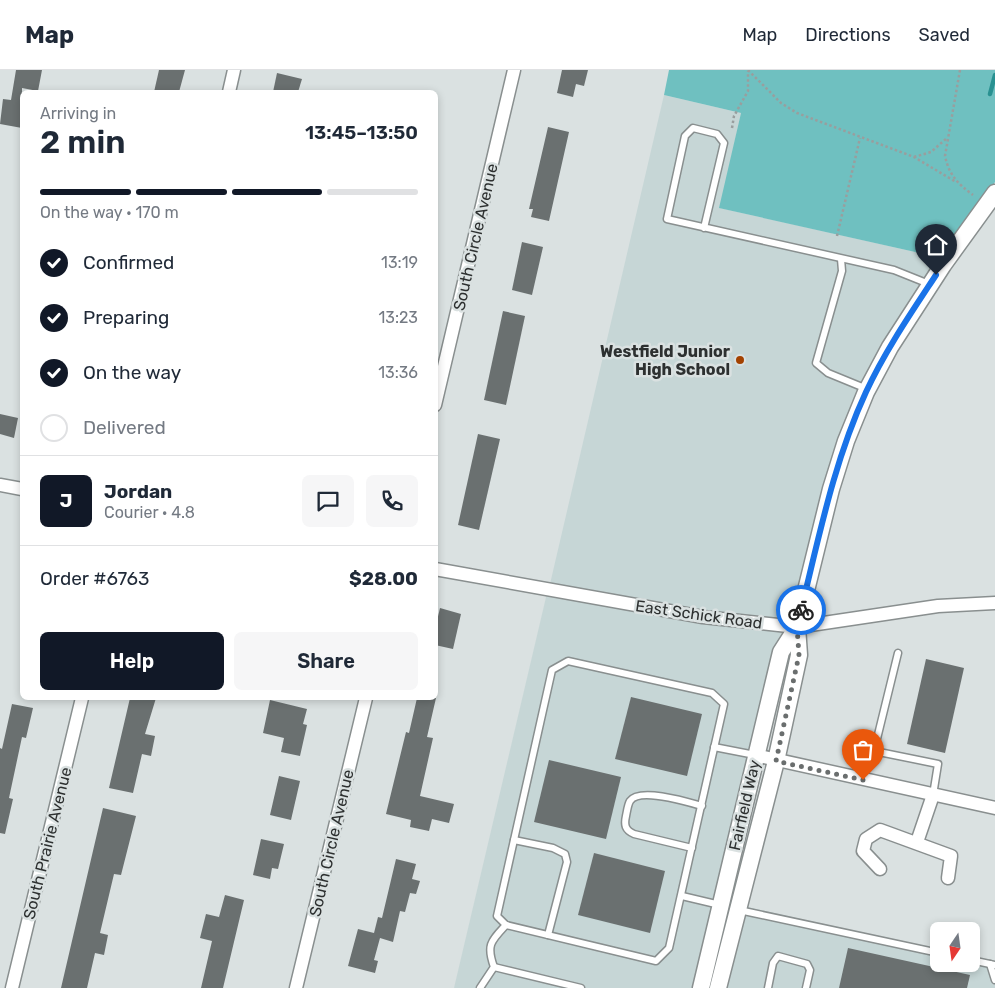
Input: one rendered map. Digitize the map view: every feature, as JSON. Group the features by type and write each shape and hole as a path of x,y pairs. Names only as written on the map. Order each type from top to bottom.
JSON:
{"street":[{"path":"229,90 234,70"},
{"name":"South Circle Avenue","path":"438,392 514,70"},
{"name":"Fairfield Way","path":"718,988 776,761 799,655 797,627 831,489 846,440 868,389 890,347 930,284 995,192"},
{"path":"0,485 20,489"},
{"name":"East Schick Road","path":"438,570 703,617 797,627 938,606 995,603"},
{"name":"Fairfield Way","path":"701,988 781,652 797,627"},
{"name":"South Prairie Avenue","path":"12,988 82,700"},
{"name":"South Circle Avenue","path":"296,988 366,700"},
{"path":"755,756 995,808"},
{"path":"917,842 933,795"},
{"path":"880,869 863,851 866,839 880,830 951,856 948,878"}],"lane":[{"path":"704,228 724,143 717,134 693,128 685,136 666,219 704,228 841,259 894,270 930,284"},
{"path":"841,259 842,271 816,363 828,373 868,389"},
{"path":"898,653 874,751 938,764 933,795"},
{"path":"568,661 712,693 724,704 714,747 669,948 656,961 506,925 497,916 552,670 568,661"},
{"path":"714,747 755,756"},
{"path":"692,848 634,834 628,831 624,824 630,801 635,797 654,795 702,806"},
{"path":"514,840 553,848 565,854 567,862 548,935"},
{"path":"682,896 738,910 930,951"},
{"path":"494,967 489,952 492,939 506,925"},
{"path":"768,988 773,963 778,956 808,964 810,970 806,988"},
{"path":"992,965 995,980"},
{"path":"480,988 494,967"},
{"path":"494,967 581,988"}],"path":[{"path":"732,128 734,116 748,91 748,70"},
{"path":"748,70 781,104 797,114 914,157 956,182 973,195"},
{"path":"956,182 947,167 945,156 960,70"},
{"path":"837,236 860,137"},
{"path":"914,157 931,152 947,138"}],"shaded area":[{"path":"669,70 995,70 995,182 982,204 942,258 719,208 741,113 664,95"},
{"name":"Westfield Junior High School","path":"664,95 741,113 720,208 942,258 865,386 795,623 702,613 550,584"},
{"path":"547,593 789,631 697,988 454,988"},
{"path":"743,906 930,948 930,972 980,972 980,959 995,963 995,988 723,988"}],"building":[{"path":"16,70 42,70 38,90 22,88 20,90 20,128 0,124 3,99 11,100"},
{"path":"159,70 185,70 180,90 154,90"},
{"path":"562,70 588,70 584,86 576,84 573,97 557,93"},
{"path":"277,73 302,79 299,90 273,90"},
{"path":"548,127 569,132 549,221 531,217 533,209 529,209"},
{"path":"522,242 543,247 532,295 512,290"},
{"path":"503,311 525,316 506,405 484,400"},
{"path":"0,414 18,418 14,438 0,434"},
{"path":"478,434 500,439 479,530 458,525"},
{"path":"440,608 461,614 453,649 438,646 438,616"},
{"path":"926,659 964,668 945,753 907,744"},
{"path":"631,697 702,714 687,776 615,759"},
{"path":"130,700 155,700 145,734 155,736 151,756 142,754 133,793 109,788"},
{"path":"270,700 307,709 303,724 307,725 300,756 281,752 284,738 263,733"},
{"path":"417,700 436,700 427,737 433,738 420,796 454,804 449,823 432,819 429,831 410,827 411,820 386,814 406,732 409,733"},
{"path":"12,704 33,708 26,738 22,737 9,798 13,799 5,834 0,833 0,748 2,749"},
{"path":"549,760 621,777 606,839 534,822"},
{"path":"279,776 300,781 291,820 270,815"},
{"path":"103,808 136,816 121,875 114,874 100,933 108,935 104,955 95,953 87,988 61,988"},
{"path":"261,839 284,844 278,869 272,868 270,879 253,875"},
{"path":"594,853 665,871 650,933 578,915"},
{"path":"396,859 416,864 412,879 420,881 416,894 410,893 405,912 400,911 393,942 380,938 374,960 378,961 375,973 348,966 358,929 374,933 378,917 382,918"},
{"path":"225,895 244,900 223,988 201,988 212,941 200,938 206,914 219,917"},
{"path":"848,948 930,966 930,972 956,972 970,975 967,988 839,988"}],"waterway":[{"path":"990,94 995,75"}],"way so far":[{"path":"801,610 797,627 799,655 776,761 863,780"}],"place":[{"name":"Westfield Junior High School","path":"740,360"}],"route":[{"path":"801,610 831,489 846,440 866,392 890,347 936,275"}]}
